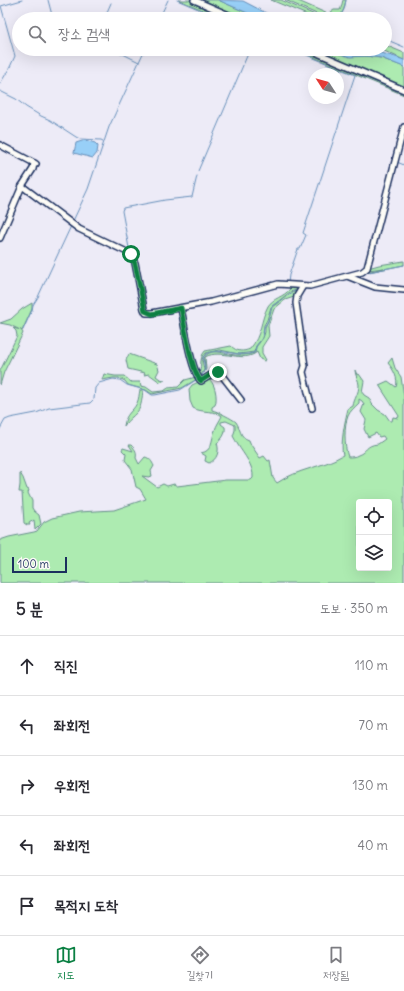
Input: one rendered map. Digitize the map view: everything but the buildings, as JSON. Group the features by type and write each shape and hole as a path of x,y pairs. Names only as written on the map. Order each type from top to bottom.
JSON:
{"street":[{"path":"194,0 222,12"},
{"path":"324,56 404,90"},
{"path":"22,186 79,229 131,254 135,264 144,309 146,313 152,314 211,302 278,284 310,286 362,272 367,268 404,127"},
{"path":"0,145 36,164 22,186 0,238"},
{"path":"347,276 375,287 404,290"},
{"path":"303,286 297,296 296,303 305,366 303,372 312,408"},
{"path":"181,308 193,364 198,378 201,381 216,372 220,373 242,400"}],"green space":[{"path":"179,0 190,0 218,12 207,12"},
{"path":"196,0 218,0 245,12 224,12"},
{"path":"271,0 281,0 308,12 300,12"},
{"path":"285,0 296,0 323,12 312,12"},
{"path":"343,0 346,0 342,12 331,12 334,10 340,10"},
{"path":"392,48 404,53 404,60 392,54"},
{"path":"311,56 320,56 404,92 404,95 344,70 344,68 339,68"},
{"path":"326,56 366,56 381,58 404,67 404,89"},
{"path":"404,261 404,265 353,275 384,268 368,270 368,268"},
{"path":"289,285 300,287 299,289 290,292 271,307 264,325 263,335 254,352 239,354 220,350 206,353 202,359 204,370 200,377 198,376 202,357 205,351 231,346 240,351 250,349 257,338 268,306 270,303 288,292 290,289"},
{"path":"299,290 294,297 285,300 274,309 268,326 269,336 262,347 262,353 266,360 264,361 260,359 257,352 255,353 256,347 263,338 272,307 291,293"},
{"path":"32,303 32,309 22,331 10,325 0,323 11,319 22,309"},
{"path":"13,328 21,330 23,333 4,372 0,385 0,371 17,336 16,331"},
{"path":"218,352 235,355 255,353 245,357 218,354 205,357 210,353"},
{"path":"129,354 157,364 159,370 156,376 165,380 160,382 149,374 144,375 145,373 128,369 126,360"},
{"path":"205,357 206,369 204,373 204,358"},
{"path":"392,358 395,368 401,377 404,397 404,583 0,583 0,540 37,531 44,522 52,518 79,512 114,510 146,499 140,489 136,487 132,469 125,460 126,454 122,450 123,448 133,451 129,445 131,445 135,450 136,458 139,464 145,457 152,462 154,466 151,471 152,476 142,476 157,487 163,484 167,486 174,484 177,486 226,480 251,480 253,478 252,469 233,436 235,425 226,421 221,422 221,424 225,427 225,432 217,443 218,449 216,457 212,462 209,463 205,461 206,456 201,453 208,450 210,447 216,428 222,416 216,413 200,411 193,408 190,401 189,389 192,385 207,378 212,382 216,394 216,402 212,407 212,410 225,415 236,422 243,437 249,440 260,458 264,456 268,461 270,460 273,478 277,483 294,474 327,463 343,455 342,439 348,409 353,406 359,388 355,370 357,375 359,374 364,381 362,392 369,398 372,404 385,414 390,421 392,421 393,417 398,418 399,416 379,385 388,381 396,387 397,381 394,371 388,363","holes":["359,399 364,404 361,412 366,420 364,429 368,437 376,433 379,437 383,436 385,439 378,444 368,447 361,454 354,457 348,457 345,442 347,420 349,414 359,403"]},
{"path":"104,374 124,376 131,382 140,382 141,386 146,387 153,392 178,387 185,380 196,377 197,379 182,388 152,394 146,390 128,385 125,381 119,378 102,380"},
{"path":"140,390 143,390 140,407 124,426 128,415 137,403"},
{"path":"20,473 27,489 29,490 28,493 32,501 32,508 39,515 41,524 35,530 34,520 29,523 30,525 24,523 22,492 19,492"}],"water":[{"path":"218,0 243,1 264,12 245,12"},
{"path":"366,56 392,56 404,60 404,67 381,58"},
{"path":"85,140 95,143 98,146 97,153 93,158 74,153 76,143"}],"waterway":[{"path":"12,45 1,6 22,0"},
{"path":"48,0 51,12"},
{"path":"162,12 168,0"},
{"path":"177,0 205,12"},
{"path":"342,12 346,0"},
{"path":"107,12 111,3"},
{"path":"392,42 404,47"},
{"path":"0,84 15,56"},
{"path":"127,56 139,62"},
{"path":"73,221 88,189 109,127 142,56"},
{"path":"198,171 247,56"},
{"path":"288,283 289,275 298,249 300,249 306,235 303,233 355,75 309,56"},
{"path":"0,91 16,99 26,107 80,139 103,141"},
{"path":"397,162 404,165"},
{"path":"129,248 122,211 123,208 165,200 192,197 197,176"},
{"path":"23,330 33,305 71,226"},
{"path":"364,273 404,265"},
{"path":"201,377 205,370 203,357 208,353 214,351 242,354 255,352 256,346 263,337 264,327 268,321 272,306 298,290"},
{"path":"0,429 5,420 10,418 36,413 49,408 90,403 94,399 95,388 99,383 113,379 120,380 127,385 145,390 152,395 180,390 196,380"}],"route":[{"path":"131,254 135,264 146,313 152,314 181,308 193,364 199,380 201,381 213,373 218,372"}]}
